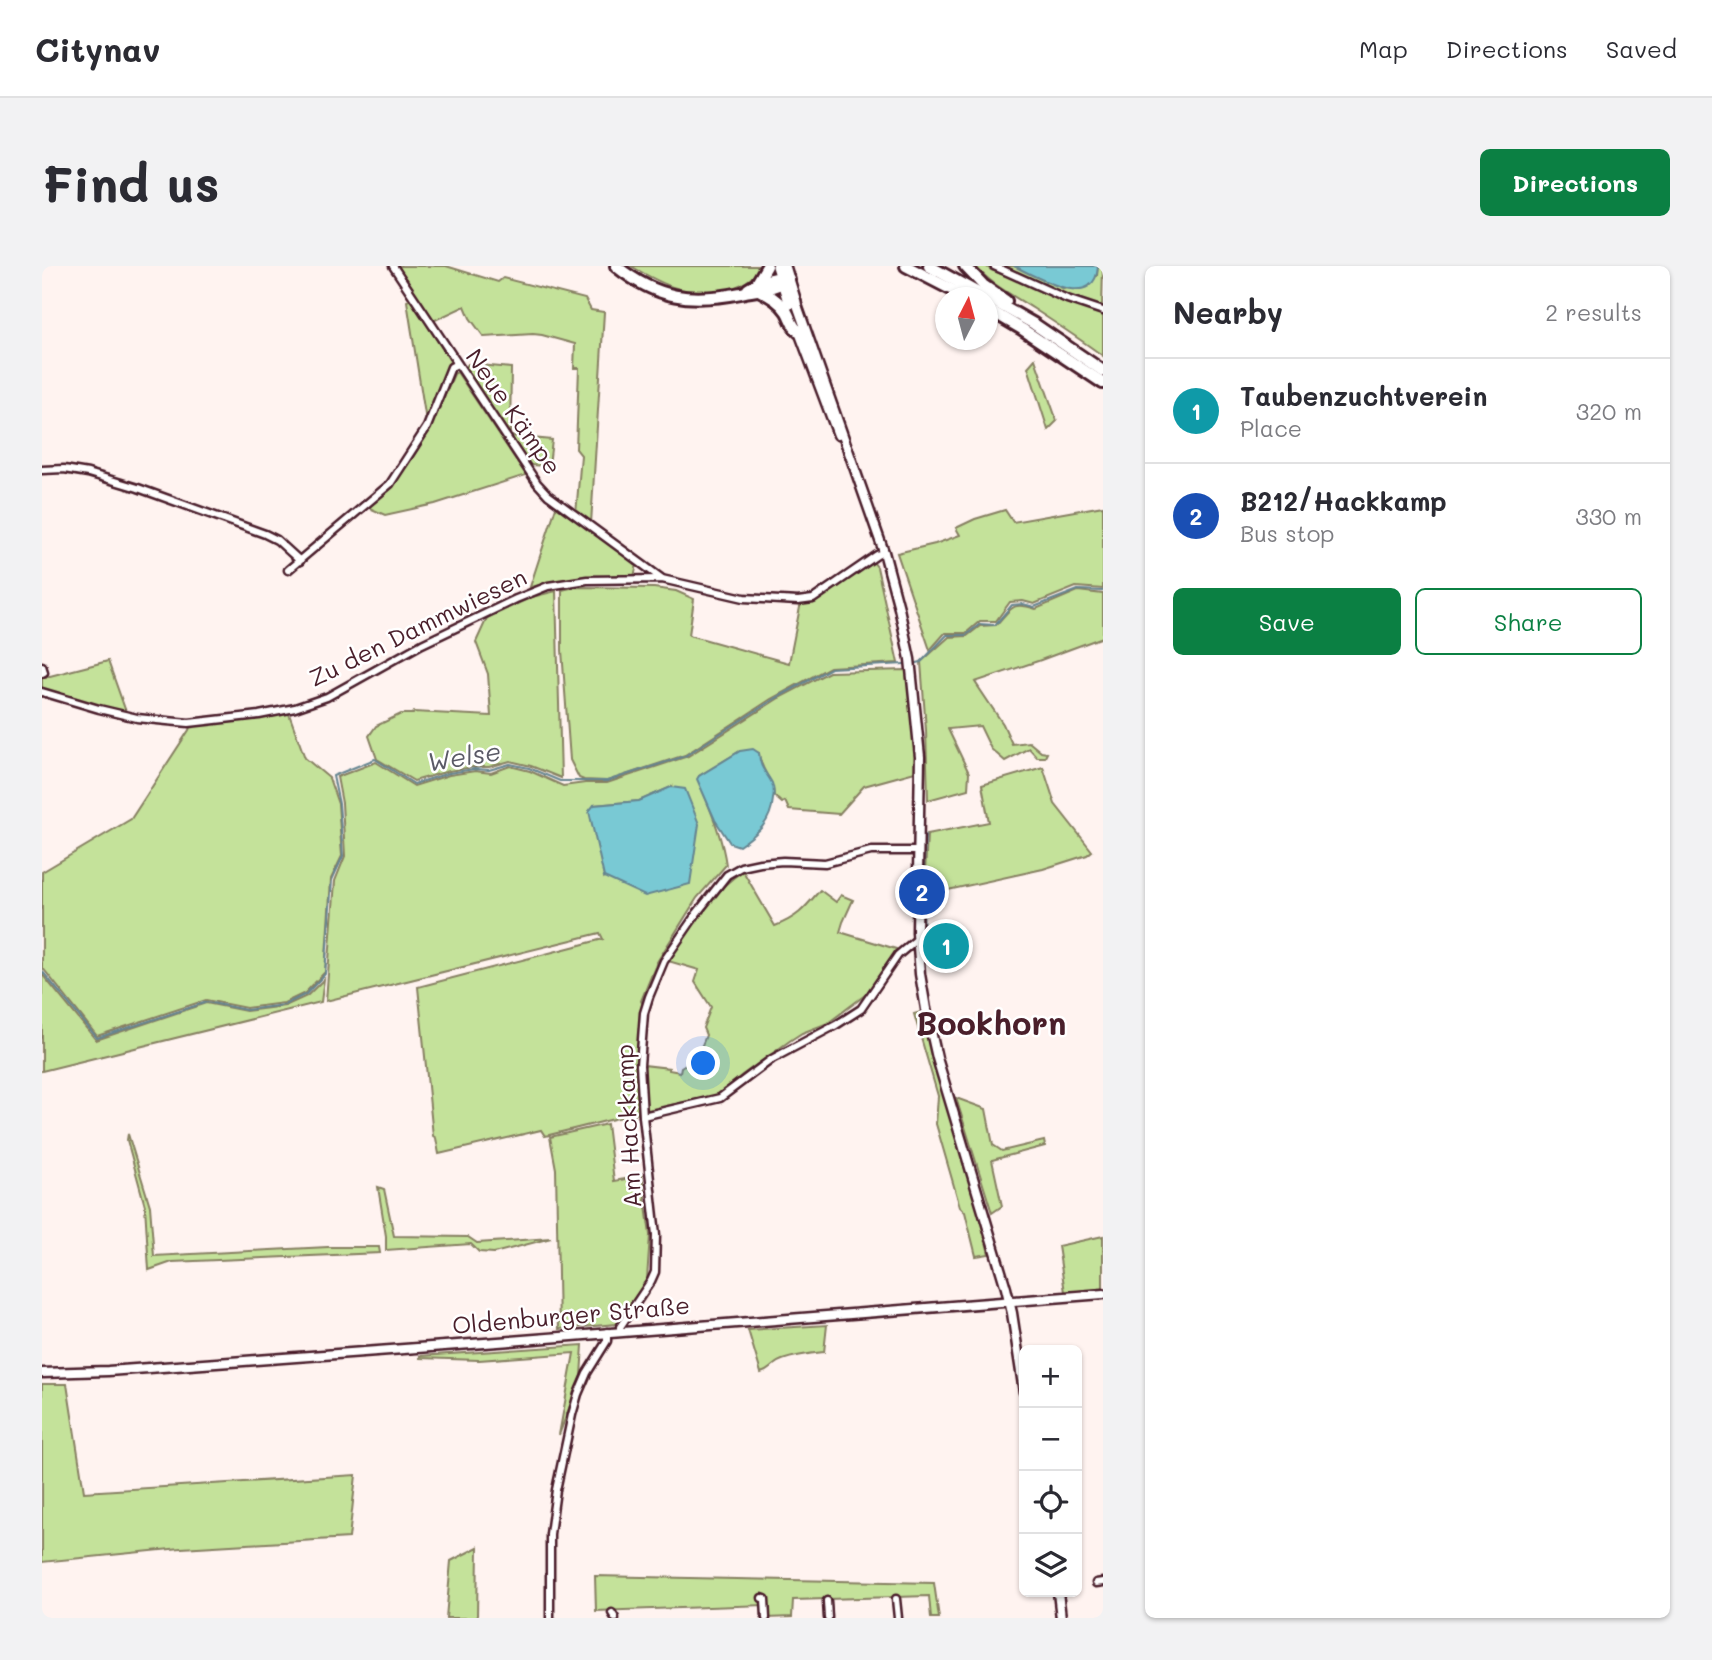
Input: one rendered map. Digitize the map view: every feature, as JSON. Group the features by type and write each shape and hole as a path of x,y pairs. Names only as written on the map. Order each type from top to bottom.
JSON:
{"highway":[{"path":"616,266 647,286 673,296 702,299 729,296 784,275"},
{"path":"758,287 767,266"},
{"path":"906,266 947,287"},
{"path":"929,266 967,287"},
{"path":"965,266 984,285 1028,314 1034,324"},
{"path":"758,287 779,303 794,328 799,331"},
{"path":"998,304 1034,324 1103,371"},
{"path":"998,315 1103,383"}],"main road":[{"path":"784,275 884,552 910,659 920,757 917,939 926,1009 937,1058 1009,1301 1019,1362"},
{"path":"793,304 799,331 823,398 848,453"},
{"name":"Oldenburger Straße","path":"42,1373 108,1371 498,1342 1103,1294"},
{"path":"1059,1597 1061,1618"}],"street":[{"name":"Neue Kämpe","path":"393,266 542,489 662,579"},
{"path":"994,266 1067,299 1103,311"},
{"path":"288,570 390,484 428,427 451,367 457,364"},
{"path":"42,470 64,469 88,473 138,488 265,534 277,540 300,561"},
{"name":"Zu den Dammwiesen","path":"42,692 99,709 167,722 189,723 268,713 295,708 327,697 422,644 548,586 574,582 662,579 744,598 798,601 813,599 884,552"},
{"path":"635,580 640,563"},
{"path":"42,666 42,673"},
{"name":"Am Hackkamp","path":"620,1331 655,1272 656,1235 640,1065 644,1013 664,961 727,875 741,867 783,861 825,863 872,851 918,852"},
{"path":"643,1116 720,1098 772,1059 861,1009 898,955 917,939"},
{"path":"550,1618 550,1534 556,1490 578,1394 587,1373 607,1341 607,1332"},
{"path":"762,1598 765,1599 766,1618"},
{"path":"896,1599 897,1618"},
{"path":"827,1601 828,1618"}],"green space":[{"path":"395,266 446,266 498,282 503,278 585,299 591,310 604,312 591,524 576,514 581,455 576,449 579,368 574,368 575,344 533,334 484,337 465,306 431,322"},
{"path":"631,266 761,266 746,282 735,287 699,292 670,286"},
{"path":"975,266 986,266 1103,313 1103,356 995,284"},
{"path":"1006,266 1014,266 1064,289 1097,276 1098,266 1103,266 1102,309 1041,285"},
{"path":"411,299 450,361 426,421 407,301"},
{"path":"1035,359 1057,421 1048,430 1028,367"},
{"path":"468,364 511,368 510,436 552,440 549,466 529,465 464,369"},
{"path":"457,372 526,475 435,504 385,515 367,507 389,488 412,460"},
{"path":"1103,506 1103,589 1076,587 1034,604 1010,602 996,621 980,621 966,633 945,633 930,650 897,553 960,535 956,528 1005,510 1013,522"},
{"path":"556,507 637,564 634,577 561,581 530,587"},
{"path":"873,562 877,567 898,663 830,667 771,699 685,755 607,781 579,778 570,760 562,650 562,590 575,587 654,588 676,591 694,599 689,635 789,663 801,602 812,603"},
{"path":"556,591 561,778 510,761 489,767 449,771 414,781 377,759 369,736 376,726 401,714 414,712 491,716 488,674 476,642 487,618 532,597"},
{"path":"1078,591 1103,594 1103,637 975,682 1003,724 1012,744 1029,742 1041,752 1047,753 1045,757 1037,757 1029,748 1005,761 991,749 980,726 948,729 969,773 968,789 928,800 921,662 949,637 967,636 980,626 996,625 1009,610 1017,606 1036,609"},
{"path":"108,661 126,712 42,690 42,678"},
{"path":"907,670 915,733 915,772 864,786 839,814 789,810 785,801 782,803 774,796 759,753 740,751 699,776 726,865 697,898 657,962 641,1001 643,1004 637,1064 638,1113 545,1136 541,1130 439,1154 436,1138 433,1136 418,987 603,939 600,933 326,1001 335,881 345,856 342,803 337,777 376,762 414,786 449,775 475,771 491,773 510,766 530,771 563,786 607,783 688,756 779,698 829,672","holes":["671,787 604,877 594,805 639,801"]},
{"path":"288,711 305,758 329,778 338,804 342,856 331,879 325,972 305,993 284,1003 246,1008 206,1000 97,1036 42,967 42,872 131,819 190,727"},
{"path":"1043,767 1055,804 1092,851 1043,869 930,894 924,893 927,834 989,822 982,785"},
{"path":"743,871 775,926 800,912 820,890 836,902 841,895 853,900 840,932 896,949 890,964 869,992 828,1023 791,1040 718,1095 647,1110 643,1065 680,1072 681,1067 694,1057 702,1045 706,1035 703,1028 711,1007 695,982 699,970 668,961 710,901"},
{"path":"42,974 96,1040 206,1003 246,1011 285,1006 307,996 324,979 321,1002 42,1071"},
{"path":"921,1012 989,1254 976,1256 965,1212 960,1207 936,1124 938,1096 914,1014"},
{"path":"956,1098 986,1109 993,1145 1002,1151 1044,1141 1045,1146 992,1160 1002,1206 992,1213"},
{"path":"607,1124 614,1181 642,1176 650,1235 647,1279 617,1324 559,1329 556,1169 550,1137"},
{"path":"128,1134 150,1206 154,1256 328,1247 379,1247 380,1253 172,1262 149,1270 145,1206 127,1140"},
{"path":"378,1187 384,1189 394,1236 468,1237 477,1243 551,1238 494,1253 479,1252 471,1244 386,1250"},
{"path":"1103,1236 1103,1289 1065,1292 1058,1246"},
{"path":"827,1325 824,1352 784,1359 761,1373 748,1330"},
{"path":"583,1345 581,1376 559,1435 574,1353 479,1360 420,1358 420,1356"},
{"path":"42,1384 67,1384 84,1492 356,1475 349,1538 181,1548 42,1562"},
{"path":"478,1547 477,1618 446,1618 451,1561"},
{"path":"595,1576 934,1583 939,1618 931,1618 929,1596 793,1600 792,1617 767,1618 765,1605 596,1611"}],"water":[{"path":"1014,266 1098,266 1094,280 1087,287 1076,289 1049,283"},
{"path":"753,749 759,753 762,766 772,783 772,807 770,815 758,832 739,846 730,843 715,820 697,779 740,751"},
{"path":"671,787 685,789 699,824 690,884 645,896 604,877 589,811 594,805 639,801"}],"waterway":[{"name":"Welse","path":"917,663 947,635 966,635 980,624 995,625 1012,605 1034,607 1078,590 1103,591"},
{"name":"Welse","path":"42,971 97,1038 207,1002 246,1010 284,1005 306,994 325,974 332,880 343,856 339,804 333,776 375,759 414,784 449,773 474,769 489,770 510,764 529,768 560,781 607,781 685,756 771,701 831,668 905,664"},
{"path":"923,893 925,835"},
{"path":"923,902 924,938"}],"place":[{"name":"B212/Hackkamp","path":"922,892"},
{"name":"Taubenzuchtverein","path":"946,946"}],"district":[{"name":"Bookhorn","path":"991,1024"}]}
